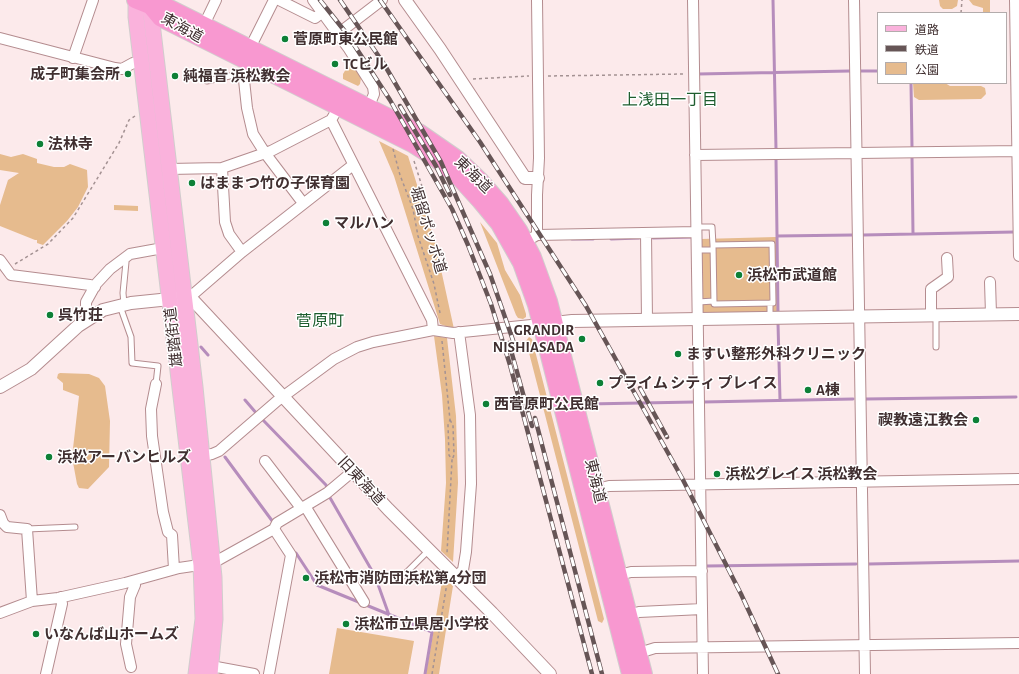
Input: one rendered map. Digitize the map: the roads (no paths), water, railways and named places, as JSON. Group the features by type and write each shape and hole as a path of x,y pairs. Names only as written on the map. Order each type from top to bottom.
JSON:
{"highway":[{"name":"東海道","path":"141,1 166,6 419,132 458,159 496,198 531,238 545,286 548,323 630,674"},
{"name":"東海道","path":"141,1 160,18 249,71 335,113 412,144 449,169 470,190 494,218 514,250 548,323 597,489 644,674"}],"main road":[{"name":"雄踏街道","path":"141,1 136,17 163,248 181,298 201,456 207,564 203,619 196,674"},
{"name":"雄踏街道","path":"141,1 169,169 207,564 215,619 210,670"}],"street":[{"path":"73,58 93,0"},
{"path":"204,25 216,0"},
{"path":"250,48 274,0"},
{"path":"279,0 315,18 323,12"},
{"path":"313,0 339,33 373,87 374,94 369,106"},
{"path":"339,33 382,0"},
{"path":"537,0 539,158 531,238 696,230"},
{"path":"693,0 703,674"},
{"path":"854,0 865,674"},
{"path":"1015,0 1018,70 1019,256"},
{"path":"407,1 525,178 538,178"},
{"path":"0,38 118,69 141,62"},
{"path":"249,71 244,80 247,108 253,134 265,153 303,203"},
{"path":"169,169 222,168 265,153 335,113 353,165 432,320 433,330"},
{"path":"695,155 1018,151"},
{"path":"0,387 17,379 34,367 72,330 90,317 122,304 181,298 353,165"},
{"path":"222,168 225,222 229,234 242,252"},
{"path":"646,233 647,320"},
{"path":"90,317 86,310 85,304 105,274 130,254 163,248"},
{"path":"934,315 931,289 948,277 947,258"},
{"path":"0,260 11,275 90,285 95,287"},
{"path":"990,282 991,314"},
{"name":"旧東海道","path":"181,298 283,397 452,577 549,674"},
{"path":"201,456 219,451 283,397 334,359 353,349 373,342 433,330 460,332 548,323 647,320 1019,314"},
{"path":"452,577 463,570 466,552 471,484 470,415 460,332"},
{"path":"156,384 152,409 152,436 161,501 168,532 172,535 174,569"},
{"path":"265,461 303,507 364,602"},
{"path":"0,613 32,601 61,597 133,581 174,569 207,564 274,529 277,522 327,493 352,472"},
{"path":"597,489 609,486 1019,479"},
{"path":"0,515 3,524 7,527 27,529 32,601"},
{"path":"269,674 291,555 274,529"},
{"path":"619,576 631,572 702,571"},
{"path":"131,666 126,644 130,597 134,585 133,581"},
{"path":"46,674 62,604 61,597"},
{"path":"629,615 639,612 702,610"},
{"path":"639,653 655,648 1019,643"},
{"path":"210,670 254,674"}],"lane":[{"path":"207,81 249,71"},
{"path":"696,230 712,227 713,247 714,304 773,303 772,244 713,247 697,250"},
{"path":"123,259 126,262 122,304 131,337 132,363 158,366 156,384"},
{"path":"698,302 714,301"},
{"path":"770,303 770,318"},
{"path":"934,315 936,347"},
{"path":"27,529 74,527"},
{"path":"403,576 428,550"}],"waterway":[{"path":"773,0 776,149"},
{"path":"698,74 850,71"},
{"path":"860,71 877,71"},
{"path":"911,84 912,147"},
{"path":"912,157 913,234"},
{"path":"776,159 778,312"},
{"path":"863,235 1014,232"},
{"path":"777,236 853,235"},
{"path":"653,238 691,237"},
{"path":"611,239 639,238"},
{"path":"572,239 593,239"},
{"path":"778,323 780,400"},
{"path":"201,347 208,355"},
{"path":"865,399 1016,397"},
{"path":"703,402 853,399"},
{"path":"245,400 257,414"},
{"path":"587,404 695,402"},
{"path":"262,419 326,485 327,489"},
{"path":"225,457 273,522"},
{"path":"329,496 375,576 389,615"},
{"path":"296,553 317,585 432,632 425,674"},
{"path":"868,564 1019,561"},
{"path":"706,566 856,564"}],"railway":[{"path":"320,0 347,34 390,100 452,209 468,245 491,304 510,365 592,674"},
{"path":"340,0 384,64 441,162 490,274 516,349"},
{"path":"380,0 480,142 586,306 682,478 741,594 778,674"},
{"path":"400,106 436,166 450,195"},
{"path":"509,343 532,426"},
{"path":"640,388 667,437"},
{"path":"535,418 602,674"}],"place":[{"name":"菅原町東公民館","path":"285,39"},
{"name":"TCビル","path":"335,64"},
{"name":"成子町集会所","path":"128,74"},
{"name":"純福音 浜松教会","path":"175,76"},
{"name":"法林寺","path":"40,144"},
{"name":"はままつ竹の子保育園","path":"192,183"},
{"name":"マルハン","path":"326,223"},
{"name":"浜松市武道館","path":"739,275"},
{"name":"呉竹荘","path":"50,315"},
{"name":"GRANDIR NISHIASADA","path":"582,339"},
{"name":"ますい整形外科クリニック","path":"678,354"},
{"name":"プライム シティ プレイス","path":"600,383"},
{"name":"A棟","path":"808,390"},
{"name":"西菅原町公民館","path":"486,404"},
{"name":"禊教遠江教会","path":"976,420"},
{"name":"浜松アーバンヒルズ","path":"49,457"},
{"name":"浜松グレイス 浜松教会","path":"717,474"},
{"name":"浜松市消防団浜松第4分団","path":"306,578"},
{"name":"浜松市立県居小学校","path":"346,624"},
{"name":"いなんば山ホームズ","path":"36,634"}],"district":[{"name":"上浅田一丁目","path":"670,100"},
{"name":"菅原町","path":"320,321"}]}
